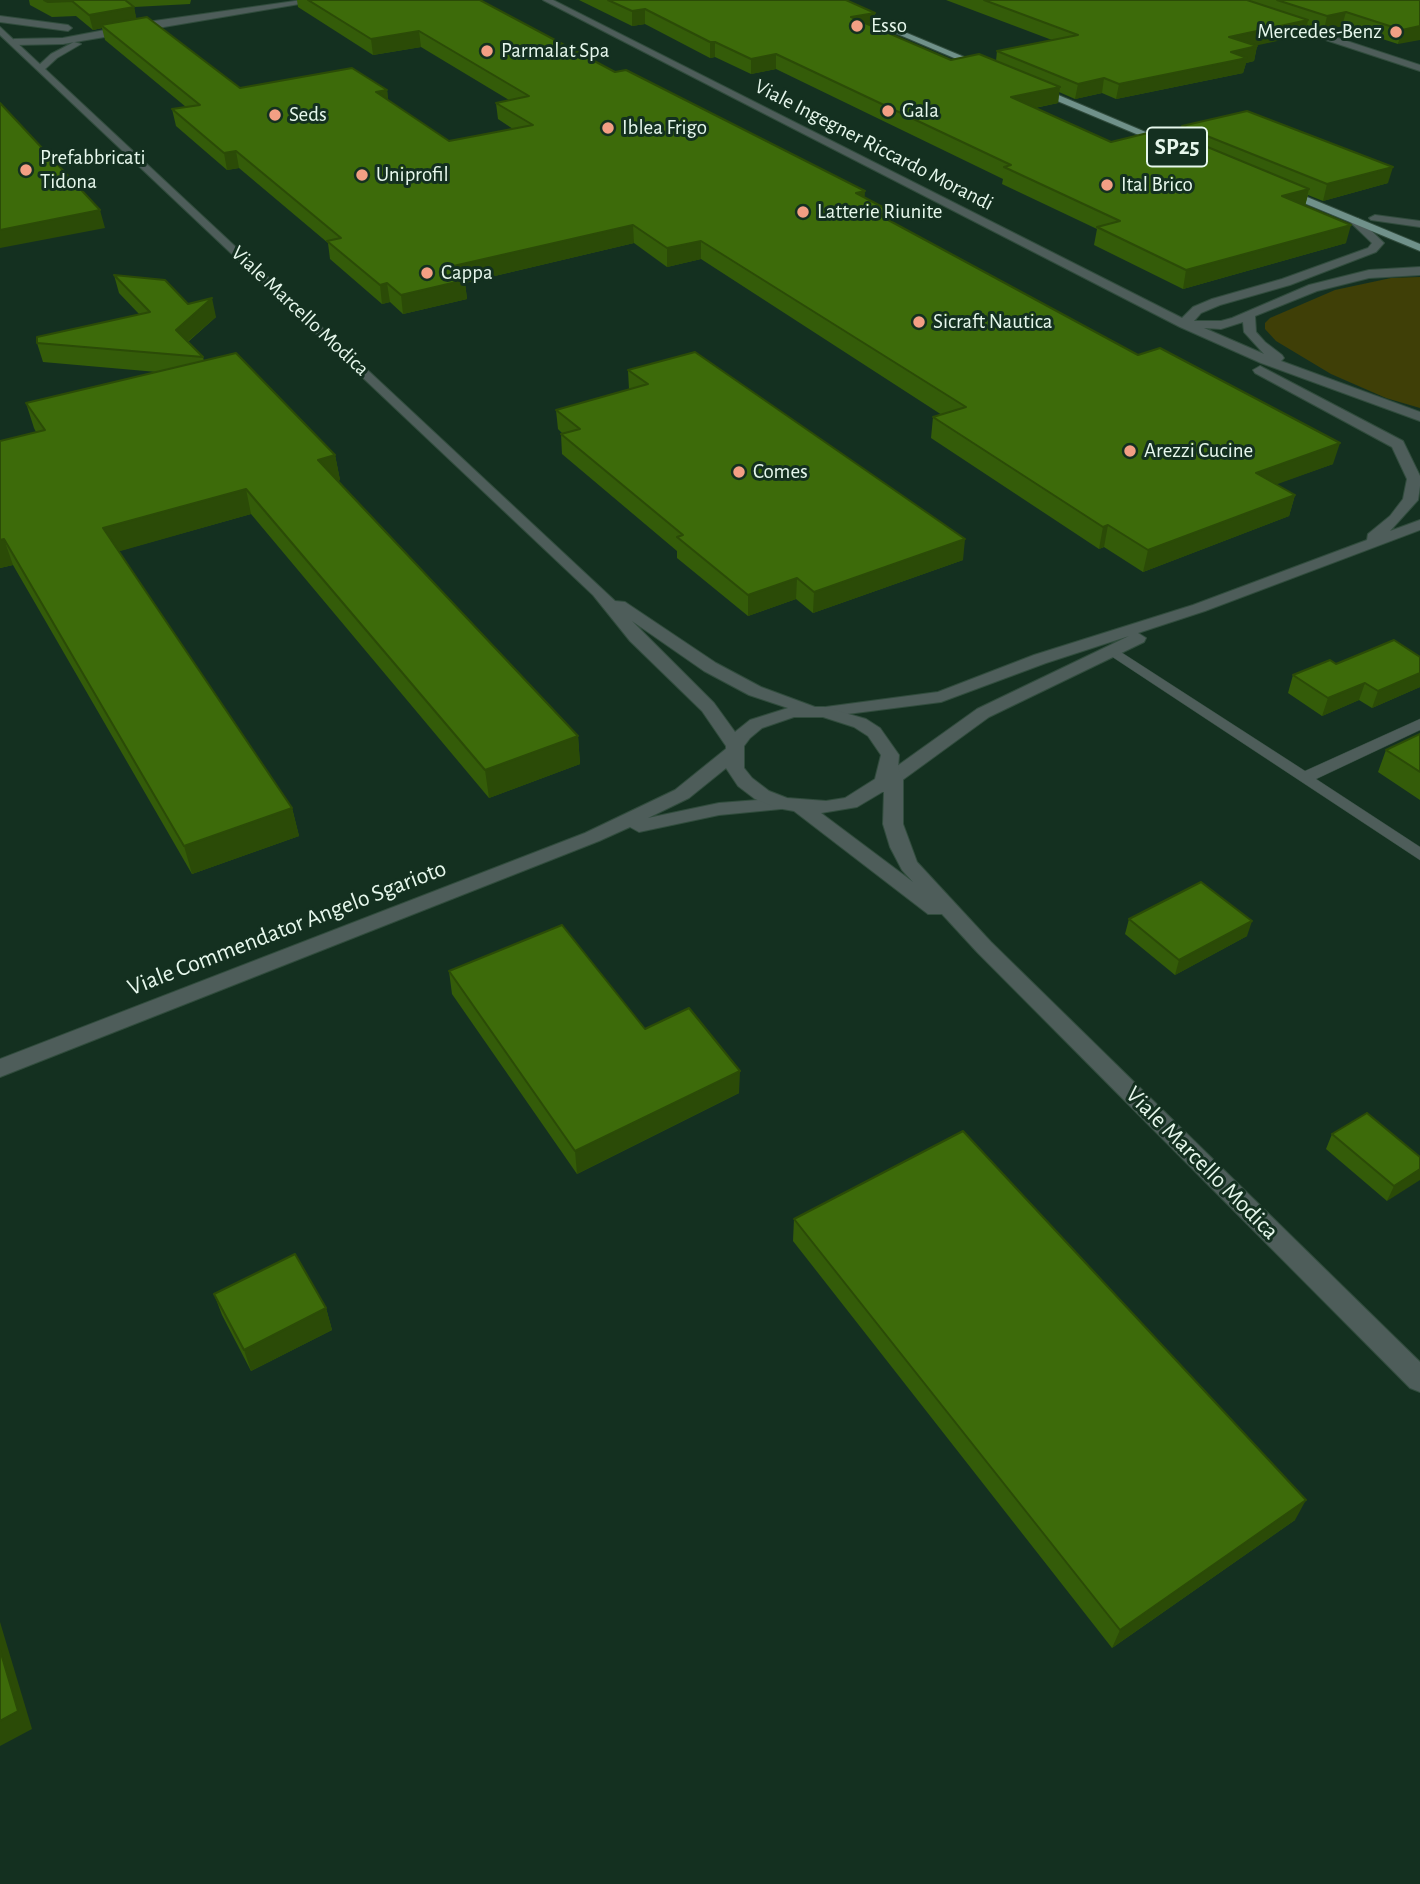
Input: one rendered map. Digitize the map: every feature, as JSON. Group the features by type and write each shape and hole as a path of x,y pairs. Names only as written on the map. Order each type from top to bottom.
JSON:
{"main road":[{"path":"821,0 934,47 1000,69 950,43 845,0"},
{"name":"SP25","path":"1025,79 1179,143"},
{"path":"1420,236 1269,179 1420,248"}],"street":[{"path":"14,42 68,28 139,22 293,0"},
{"path":"14,42 93,37 147,25 319,0"},
{"name":"Viale Ingegner Riccardo Morandi","path":"547,0 1184,324"},
{"path":"1266,17 1420,68"},
{"path":"0,19 68,28"},
{"name":"Viale Marcello Modica","path":"0,30 599,592"},
{"path":"41,68 54,56 93,37"},
{"path":"1375,218 1420,224"},
{"path":"1184,324 1197,310 1216,302 1286,282 1372,250 1378,243 1373,235 1354,220"},
{"path":"1184,324 1221,325 1313,288 1369,274 1420,271"},
{"path":"1130,298 1181,305 1216,302"},
{"path":"1249,315 1250,332 1260,345 1278,359 1328,385"},
{"path":"1184,324 1328,385 1420,417"},
{"path":"1184,324 1236,357 1420,455"},
{"path":"1357,550 1395,519 1410,499 1414,478 1398,444"},
{"path":"593,838 682,794 734,749 743,734 756,724 784,714 941,697 1041,659 1199,608 1420,525"},
{"path":"599,592 710,667 755,691 860,723 874,732 890,755 896,803 893,824 909,865 984,947"},
{"path":"599,592 636,637 708,707 734,749 735,768 745,782 761,795 792,805 984,947"},
{"path":"593,838 685,814 792,805 826,807 850,803 870,793 892,774 926,756 983,713 1199,608"},
{"path":"896,803 926,756"},
{"name":"Viale Commendator Angelo Sgarioto","path":"0,1068 593,838"},
{"name":"Viale Marcello Modica","path":"984,947 1420,1380"}],"lane":[{"path":"1113,651 1420,855"},
{"path":"1304,778 1420,724"}],"shaded area":[{"path":"1420,277 1420,408 1386,398 1331,374 1276,341 1265,329 1265,323 1270,318 1335,290 1391,278"}],"building":[{"path":"44,0 125,0 134,7 89,15 72,1"},
{"path":"308,0 480,0 615,72 626,70 865,191 856,193 892,212 879,215 1138,355 1160,348 1340,443 1256,473 1295,495 1148,550 1108,525 1103,527 933,417 966,407 701,241 667,248 633,225 449,267 465,280 401,295 387,283 380,285 327,241 341,238 236,151 224,153 172,109 200,105 101,25 147,17 240,88 352,68 387,90 376,92 449,141 533,125 496,103 529,96 419,31 371,39"},
{"path":"608,0 846,0 875,13 851,17 951,60 979,54 1060,87 1011,97 1111,142 1164,129 1309,189 1282,196 1351,225 1186,270 1097,227 1120,221 1004,167 1011,165 776,54 751,59 710,42 645,9 632,11"},
{"path":"984,0 1247,0 1308,20 1229,37 1257,46 1231,52 1247,58 1119,84 1104,78 1078,84 997,51 1078,35"},
{"path":"1277,0 1420,0 1420,26 1402,30 1346,12 1327,16"},
{"name":"Prefabbricati Tidona","path":"0,103 100,210 0,230"},
{"path":"1247,111 1393,167 1327,184 1182,126"},
{"path":"114,275 165,280 188,304 212,298 176,330 203,357 37,343 37,337 150,312"},
{"name":"Comes","path":"695,352 965,539 814,592 797,578 748,595 677,537 683,535 561,434 580,429 556,410 648,384 628,370"},
{"path":"236,353 335,455 318,460 578,736 485,770 246,489 103,528 292,808 184,846 4,539 0,540 0,441 45,430 26,403"},
{"path":"1394,640 1420,657 1420,673 1378,691 1365,683 1328,698 1293,675 1330,660 1336,664"},
{"path":"1420,734 1420,772 1386,750"},
{"path":"1201,882 1252,921 1179,960 1129,919"},
{"path":"562,925 645,1029 689,1008 740,1071 575,1151 449,971"},
{"path":"1367,1113 1420,1157 1420,1169 1394,1186 1332,1134"},
{"path":"963,1131 1306,1500 1120,1630 794,1219"},
{"path":"295,1254 326,1308 244,1350 214,1294"},
{"path":"0,1650 18,1711 0,1721"}],"place":[{"name":"Esso","path":"857,26"},
{"name":"Mercedes-Benz","path":"1396,32"},
{"name":"Parmalat Spa","path":"487,51"},
{"name":"Gala","path":"888,111"},
{"name":"Seds","path":"275,115"},
{"name":"Iblea Frigo","path":"608,128"},
{"name":"Prefabbricati Tidona","path":"26,170"},
{"name":"Uniprofil","path":"362,175"},
{"name":"Ital Brico","path":"1107,185"},
{"name":"Latterie Riunite","path":"803,212"},
{"name":"Cappa","path":"427,273"},
{"name":"Sicraft Nautica","path":"919,322"},
{"name":"Arezzi Cucine","path":"1130,451"},
{"name":"Comes","path":"739,472"}]}
